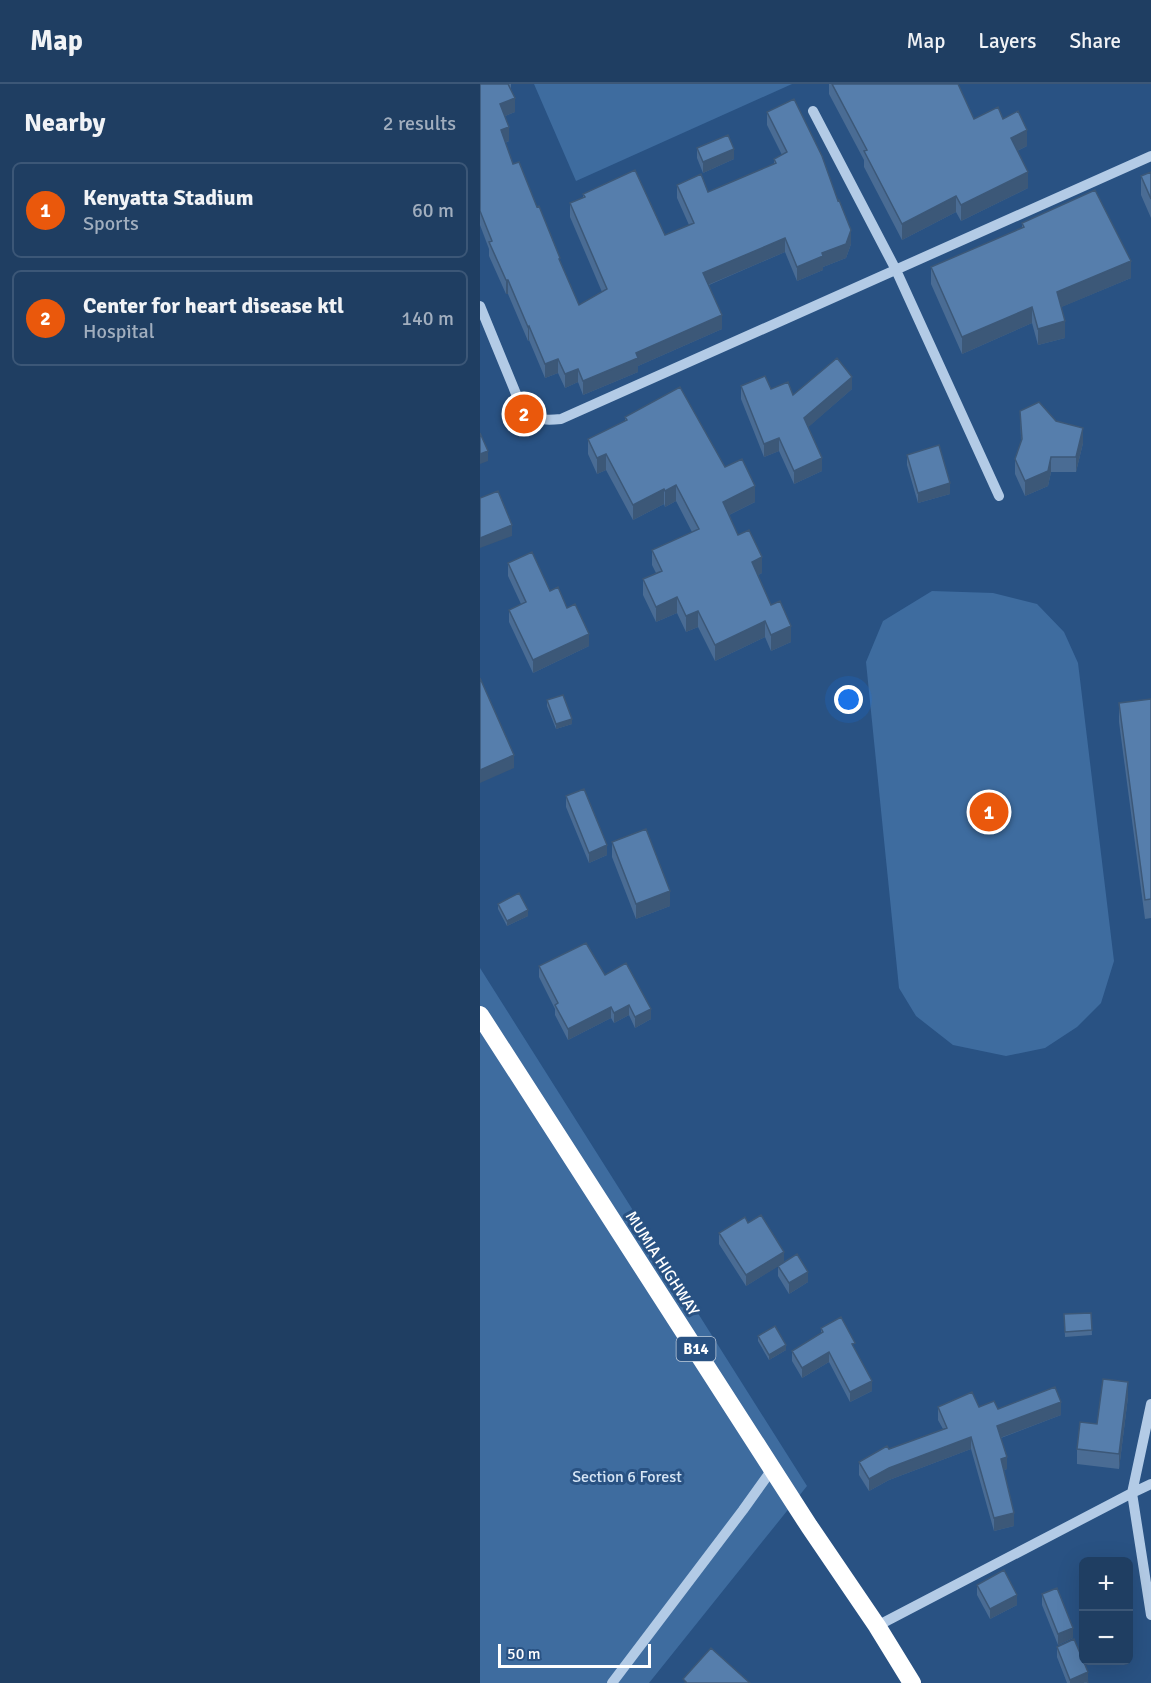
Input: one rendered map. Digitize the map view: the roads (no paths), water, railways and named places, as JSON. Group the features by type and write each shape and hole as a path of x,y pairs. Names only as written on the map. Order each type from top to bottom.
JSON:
{"highway":[{"name":"MUMIA HIGHWAY","path":"480,1015 912,1683"}],"street":[{"path":"813,111 896,270 999,496"},
{"path":"480,306 521,406 532,416 544,421 561,419 1151,156"},
{"path":"1151,1404 1132,1493 1151,1615"},
{"path":"612,1683 773,1468"},
{"path":"877,1626 1151,1484"}],"place":[{"name":"Center for heart disease ktl","path":"524,414"},
{"name":"Kenyatta Stadium","path":"989,812"}],"park label":[{"name":"Section 6 Forest","path":"627,1476"}]}
